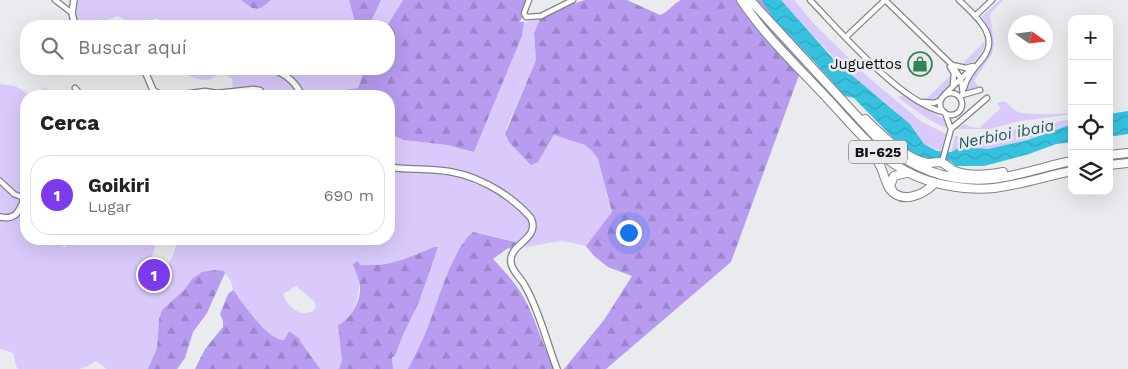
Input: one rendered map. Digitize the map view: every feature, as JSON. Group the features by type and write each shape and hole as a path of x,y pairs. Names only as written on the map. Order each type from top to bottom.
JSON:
{"main road":[{"name":"BI-625","path":"741,0 761,26 856,131 881,155 907,173 926,181 980,189 1007,186 1068,172"},
{"name":"BI-625","path":"750,0 768,22 843,100 863,124 887,147 905,160 929,172 963,178 992,178 1068,162"},
{"path":"843,100 904,152 928,163 942,162 952,170 962,173 983,174 1068,162"},
{"path":"856,131 880,164 892,192 912,197 922,194 934,184"},
{"path":"1113,155 1128,154"},
{"path":"939,172 942,162"},
{"path":"1113,165 1128,163"},
{"path":"892,192 890,186 894,176 907,173"}],"street":[{"path":"55,0 72,13"},
{"path":"74,0 72,13 74,20"},
{"path":"529,0 524,13 526,17 541,16 572,0"},
{"path":"810,0 884,76 909,95 930,109 951,116 960,111"},
{"path":"846,38 885,0 952,65 960,79 962,104 948,138 942,162"},
{"path":"959,0 985,28 989,37 987,52 968,77 962,93"},
{"path":"974,16 992,0"},
{"path":"942,56 954,73 953,86"},
{"path":"952,65 970,68 979,63"},
{"path":"952,127 940,106 941,100 960,79 979,63"},
{"path":"146,75 152,90"},
{"path":"286,75 294,82 299,90"},
{"path":"244,90 260,90"},
{"path":"945,95 980,90"},
{"path":"952,127 988,98"},
{"path":"919,101 930,103 941,100"},
{"path":"395,167 438,170 491,185 506,195 531,218 533,222 532,232 513,252 510,261 511,266 525,284 557,369"},
{"path":"0,181 14,194 20,195"},
{"path":"0,217 14,217 20,211"}],"shaded area":[{"path":"69,0 241,0 249,7 264,7 271,0 349,0 354,20 160,20 156,18 153,20 125,20 118,16 107,20 69,20"},
{"path":"381,0 403,0 391,20 372,20"},
{"path":"780,0 794,0 816,26 868,77 922,122 946,134 941,151 924,144 913,128 891,107 850,75"},
{"path":"1000,0 1003,0 990,14 994,43 992,54 974,81 979,87 966,91 970,79 990,51 989,31 982,16"},
{"path":"540,19 534,33 536,60 506,129 506,138 527,159 538,162 554,135 585,145 598,159 612,212 586,246 560,241 526,247 515,242 473,232 465,241 451,265 425,334 408,369 393,369 392,357 395,356 419,302 438,247 390,263 360,265 359,291 355,307 351,314 338,325 342,361 339,369 320,369 299,340 289,331 284,340 275,338 253,319 233,290 231,281 223,271 192,279 184,290 162,310 159,319 157,348 148,369 107,369 96,361 79,369 18,369 13,353 0,349 0,84 15,86 22,90 20,90 20,245 62,245 65,248 67,245 154,245 155,248 144,279 147,282 153,282 163,274 177,245 395,245 395,136 404,140 447,145 474,152 522,36 524,22","holes":["296,286 314,301 316,306 313,311 308,313 298,312 287,303 283,294"]},
{"path":"985,41 983,51 978,58 971,63 961,65"},
{"path":"188,75 216,75 210,79 203,80"},
{"path":"227,75 363,75 358,88 345,90 261,90 250,86 233,88 232,79"},
{"path":"951,75 950,85 944,93 930,100 925,100"},
{"path":"903,95 944,119 947,128 915,110 898,97"},
{"path":"999,102 1006,102 1016,111 1023,113 1068,113 1068,115 1016,122 990,129 956,129 965,124 979,128 1001,108 997,104"},
{"path":"1068,120 1068,125 1010,145 989,149 961,148 951,152 955,136 973,137"}],"green space":[{"path":"241,0 271,0 263,7 256,9"},
{"path":"349,0 381,0 372,20 354,20"},
{"path":"403,0 531,0 528,10 519,22 524,22 522,36 474,152 447,145 404,140 395,136 395,90 345,90 358,88 363,75 395,75 395,20 391,20"},
{"path":"585,0 627,0 660,15 681,0 778,0 810,45 731,262 606,369 564,369 604,320 632,276 608,267 594,256 586,246 612,212 598,159 592,151 585,145 554,135 538,162 531,165 509,142 505,134 536,60 534,33 540,19 559,8"},
{"path":"473,232 515,242 524,247 517,251 508,248 493,259 514,282 524,298 556,369 408,369 425,334 451,265 465,240"},
{"path":"438,247 419,302 395,356 392,357 393,369 339,369 342,361 338,325 350,315 357,304 360,293 359,282 353,264 358,261 360,265 381,265 407,258"},
{"path":"224,271 225,273 207,313 193,332 185,358 177,369 148,369 157,348 159,319 162,310 184,290 192,279 202,272"},
{"path":"233,290 256,320 271,334 278,339 284,340 289,331 300,339 320,369 195,369 205,349 223,327 220,314 228,294"}],"water":[{"path":"781,0 836,62 910,124 924,144 937,151 951,152 960,147 988,149 1028,140 1068,125 1068,142 1056,144 1029,154 984,166 956,166 950,161 938,157 927,160 907,149 893,138 854,98 845,96 790,35 781,30 762,1"},
{"path":"1128,111 1128,134 1113,136 1113,113"}],"place":[{"name":"Juguettos","path":"920,64"},
{"name":"Goikiri","path":"154,275"}],"water label":[{"name":"Nerbioi ibaia","path":"1006,134"}]}
